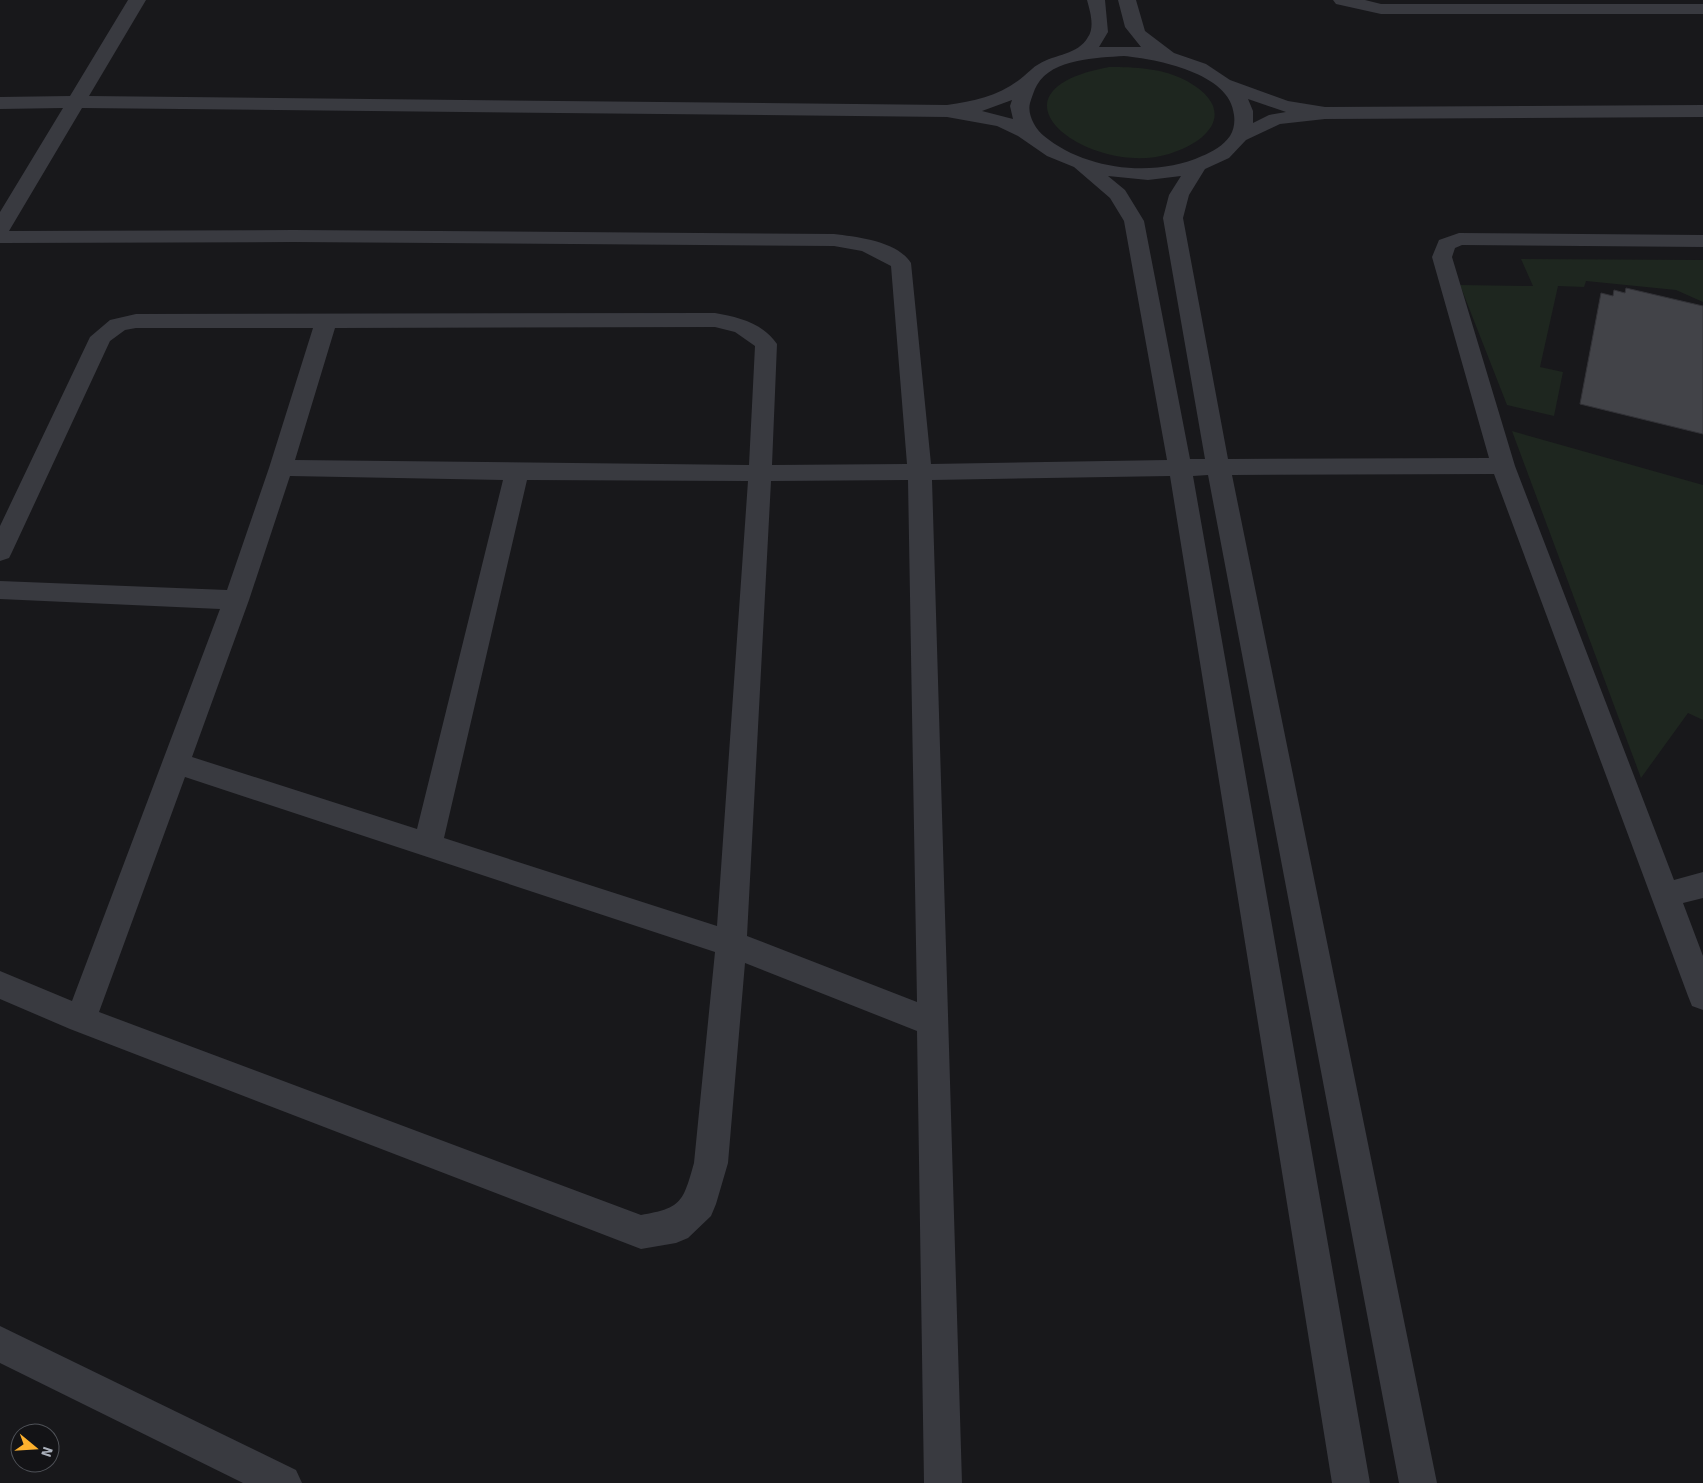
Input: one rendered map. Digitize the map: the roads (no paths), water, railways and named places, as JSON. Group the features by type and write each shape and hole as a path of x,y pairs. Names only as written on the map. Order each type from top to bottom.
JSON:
{"street":[{"path":"0,228 137,0"},
{"path":"1079,55 1098,39 1102,29 1096,0"},
{"path":"1127,0 1131,25 1149,46 1170,57 1201,68 1225,84 1240,100 1245,118 1241,136"},
{"path":"1342,0 1381,9 1399,10 1703,9"},
{"path":"0,103 76,102 947,111 989,106 1001,101 1042,70 1079,55 1124,51 1170,57"},
{"path":"1029,81 1021,95 1019,110 1025,125 1036,140"},
{"path":"1225,84 1284,106 1325,113"},
{"path":"947,111 989,117 1022,128 1056,154 1082,164 1110,172 1140,174 1169,173 1196,167 1224,154 1241,136 1276,119 1325,113 1703,111"},
{"path":"1082,164 1118,194 1134,221 1180,467 1351,1483"},
{"path":"1196,167 1179,195 1173,218 1218,467 1418,1483"},
{"path":"0,238 303,236 834,240 863,243 885,252 901,263 920,472 943,1483"},
{"path":"1703,241 1459,239 1446,244 1442,257 1503,466 1703,996"},
{"path":"0,552 101,337 118,325 136,321 715,320 737,324 754,331 766,344 760,473 730,944 711,1163 699,1204 676,1226 641,1232 81,1019 0,985"},
{"path":"81,1019 236,600 281,468 326,321"},
{"path":"281,468 517,472 760,473 1180,467 1503,466"},
{"path":"428,845 517,472"},
{"path":"0,590 236,600"},
{"path":"177,763 730,944 934,1023"},
{"path":"1666,895 1703,885"},
{"path":"0,1344 283,1483"}]}
